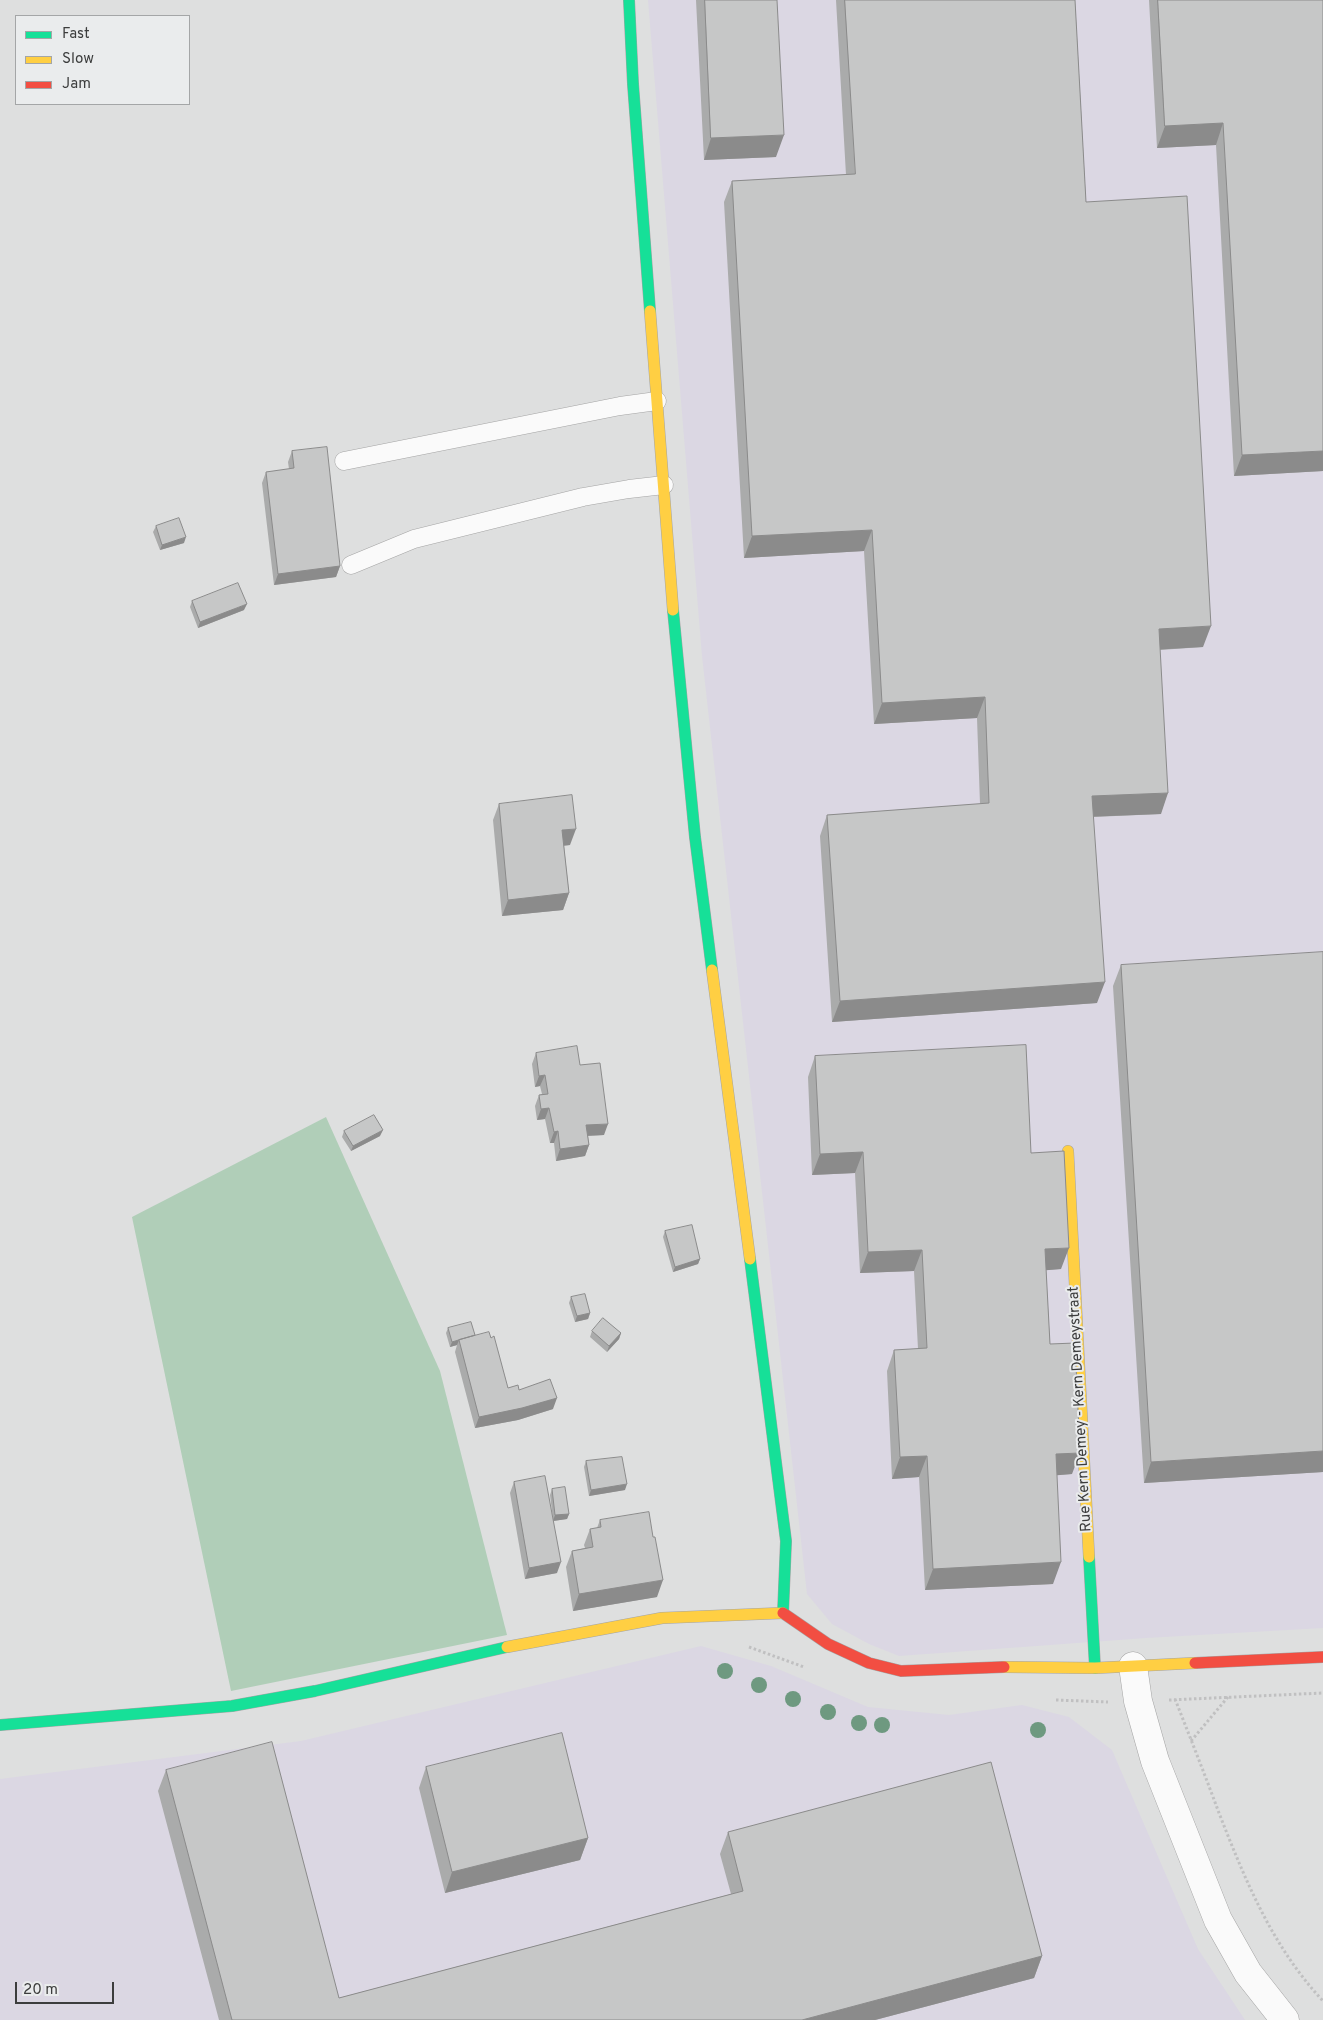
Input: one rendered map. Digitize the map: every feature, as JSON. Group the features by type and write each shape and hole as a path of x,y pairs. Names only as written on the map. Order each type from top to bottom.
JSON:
{"street":[{"path":"629,0 633,84 680,691 695,838 786,1541 783,1613"},
{"name":"Rue Kern Demey - Kern Demeystraat","path":"1068,1151 1095,1668"},
{"path":"0,1724 232,1706 315,1691 520,1644 662,1618 783,1613 828,1644 869,1663 901,1671 1013,1667 1095,1668 1323,1657"},
{"path":"1133,1666 1140,1712 1155,1761 1218,1920 1248,1973 1284,2020"}],"lane":[{"path":"344,461 620,406 657,401"},
{"path":"351,565 414,539 583,497 664,485"}],"path":[{"path":"1191,1741 1228,1697"},
{"path":"1175,1699 1245,1879 1263,1917 1302,1979 1323,2001"}],"shaded area":[{"path":"648,0 1323,0 1323,1628 1146,1638 899,1656 869,1644 832,1624 807,1594 702,656"},
{"path":"701,1646 771,1666 868,1707 949,1715 1022,1705 1069,1717 1112,1750 1198,1949 1245,2020 0,2020 0,1779 301,1741"}],"green space":[{"path":"326,1117 440,1371 507,1635 231,1691 132,1217"}],"building":[{"path":"705,0 777,0 784,135 711,138"},
{"path":"845,0 1075,0 1086,202 1187,196 1211,626 1159,629 1168,793 1092,796 1105,982 840,1001 827,815 989,803 985,697 882,703 872,530 752,536 732,181 855,174"},
{"path":"1158,0 1323,0 1323,451 1242,455 1223,123 1165,126"},
{"path":"327,447 340,566 278,574 266,472 294,468 292,451"},
{"path":"179,518 186,537 162,545 156,526"},
{"path":"238,583 247,604 200,622 192,601"},
{"path":"572,795 576,829 562,830 569,893 508,900 499,804"},
{"path":"1323,952 1323,1451 1151,1462 1121,965"},
{"path":"1026,1045 1031,1153 1064,1151 1069,1248 1045,1249 1050,1344 1075,1343 1080,1453 1056,1454 1061,1562 933,1569 927,1456 900,1457 894,1350 927,1348 922,1250 868,1252 863,1152 820,1154 815,1056"},
{"path":"577,1046 580,1065 600,1063 608,1124 586,1125 589,1145 560,1149 558,1131 554,1132 549,1108 541,1109 539,1095 548,1094 545,1075 539,1076 536,1053"},
{"path":"374,1115 383,1130 353,1146 344,1131"},
{"path":"692,1225 700,1259 675,1267 665,1231"},
{"path":"585,1294 590,1313 577,1316 571,1297"},
{"path":"603,1318 621,1333 609,1346 592,1331"},
{"path":"471,1322 475,1335 452,1342 448,1328"},
{"path":"489,1332 491,1338 494,1336 508,1388 518,1385 519,1390 550,1379 557,1398 479,1417 459,1340"},
{"path":"622,1457 627,1484 591,1490 586,1461"},
{"path":"545,1476 561,1562 529,1568 514,1482"},
{"path":"565,1487 569,1514 555,1515 552,1489"},
{"path":"649,1512 663,1580 579,1594 572,1551 593,1547 590,1529 601,1527 600,1520"},
{"path":"562,1733 588,1838 452,1872 426,1767"},
{"path":"272,1742 339,1998 743,1891 728,1832 991,1762 1042,1956 802,2020 232,2020 166,1770"}],"traffic: fast":[{"path":"629,0 633,84 650,311"},
{"path":"673,610 695,837 712,970"},
{"path":"750,1259 786,1541 783,1613"},
{"path":"1089,1557 1095,1668"},
{"path":"0,1725 232,1706 315,1691 507,1647"}],"traffic: slow":[{"path":"650,311 673,610"},
{"path":"712,970 750,1259"},
{"path":"1068,1151 1089,1557"},
{"path":"507,1647 662,1618 783,1613"},
{"path":"1004,1667 1095,1668 1195,1663"}],"traffic: jam":[{"path":"783,1613 828,1644 869,1663 901,1671 1004,1667"},
{"path":"1195,1663 1323,1657"}]}
